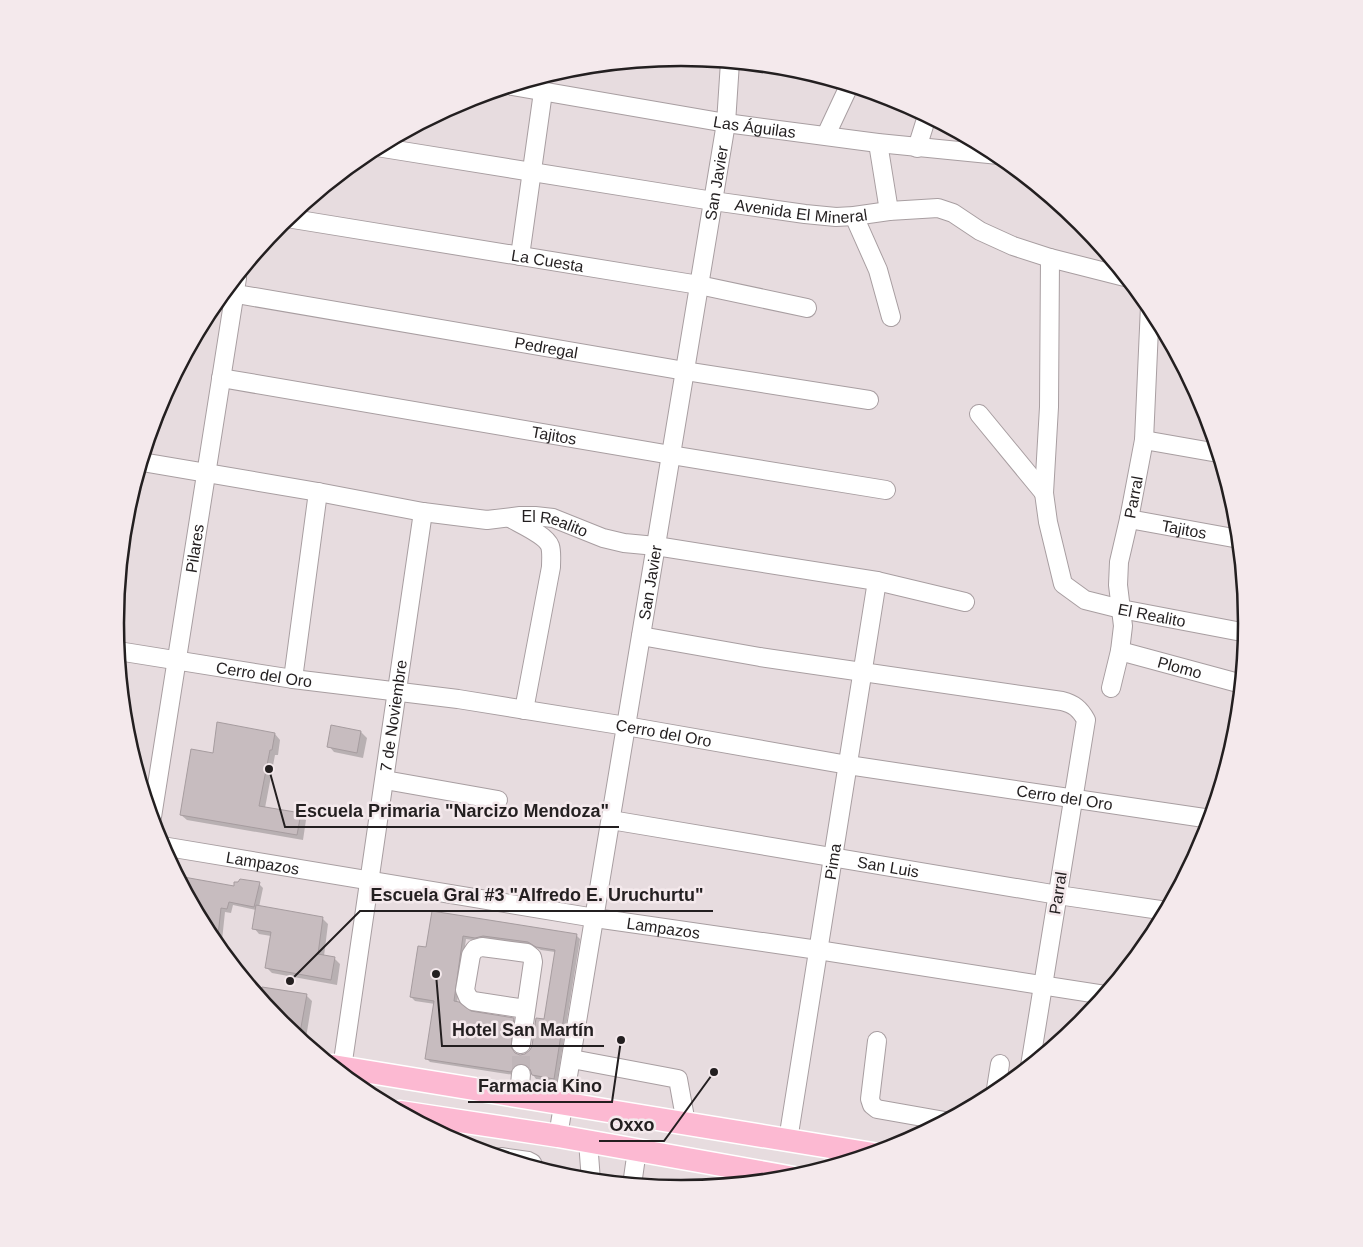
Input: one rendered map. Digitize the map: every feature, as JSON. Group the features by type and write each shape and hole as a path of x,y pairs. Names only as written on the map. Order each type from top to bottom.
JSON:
{"main road":[{"path":"344,1068 520,1085 564,1103 859,1152"},
{"path":"448,1128 510,1128 769,1174"}],"street":[{"name":"San Javier","path":"558,1136 726,123 730,68"},
{"name":"Las Águilas","path":"526,89 726,123 917,148 980,153"},
{"path":"826,135 846,91"},
{"path":"520,256 544,92"},
{"path":"917,148 925,123"},
{"path":"878,143 889,211"},
{"name":"Avenida El Mineral","path":"390,149 533,173 805,214 836,217 938,208 953,213 988,235 1013,246 1050,258 1115,274"},
{"path":"854,216 878,270 891,317"},
{"name":"La Cuesta","path":"298,220 699,285 807,308"},
{"path":"1044,493 1049,408 1050,258"},
{"name":"Pedregal","path":"236,289 685,371 868,400"},
{"name":"Pilares","path":"154,803 175,660 207,473 231,295"},
{"name":"Parral","path":"1111,688 1120,651 1123,626 1118,585 1119,562 1144,440 1149,321"},
{"name":"Tajitos","path":"221,378 886,490"},
{"path":"979,414 1044,493"},
{"path":"1144,440 1211,452"},
{"name":"El Realito","path":"148,463 423,512 487,520 534,516 553,518 603,538 624,543 656,546 878,581 965,602"},
{"path":"293,679 318,492"},
{"name":"El Realito","path":"1044,493 1048,522 1063,584 1085,600 1121,609 1239,631"},
{"name":"7 de Noviembre","path":"339,1063 370,881 423,512"},
{"path":"510,518 543,538 550,544 551,553 551,567 524,710"},
{"name":"Tajitos","path":"1129,519 1232,538"},
{"name":"Pima","path":"788,1140 878,581"},
{"path":"641,636 760,657 863,671"},
{"name":"Plomo","path":"1120,651 1236,682"},
{"name":"Cerro del Oro","path":"125,652 293,679 396,691 524,710 848,765 1204,817"},
{"name":"Parral","path":"863,671 1072,703 1081,711 1086,720 1031,1057"},
{"path":"385,780 498,800"},
{"name":"San Luis","path":"611,820 1058,895 1159,910"},
{"name":"Lampazos","path":"172,848 595,918 818,950 1098,994"},
{"path":"521,1044 533,962 532,957 527,953 482,947 475,949 471,955 465,990 468,997 473,1001 526,1009"},
{"path":"877,1041 870,1099 872,1105 877,1109 934,1120"},
{"path":"572,1059 678,1079 686,1123"},
{"path":"997,1083 1000,1064"},
{"path":"505,1152 510,1128"},
{"path":"588,1141 590,1173"},
{"path":"633,1179 637,1150"}],"building":[{"path":"217,722 275,733 259,806 301,813 297,835 180,815 191,749 213,753"},
{"path":"331,725 361,731 357,753 327,747"},
{"path":"186,877 234,886 234,882 238,882 240,879 260,882 254,907 229,902 227,909 221,908 218,933"},
{"path":"256,905 323,917 318,954 335,957 331,980 265,968 271,932 252,929"},
{"path":"432,911 577,934 554,1079 532,1075 530,1069 522,1064 516,1065 511,1072 425,1059 434,1001 410,997 418,946 426,947","holes":["463,936 475,938 483,936 528,942 536,947 555,950 544,1019 536,1018 532,1046 525,1054 515,1053 511,1047 514,1018 471,1011 459,1002 454,1001"]},
{"path":"262,987 307,994 301,1030 287,1018 262,989"}],"tunnel":[{"path":"521,1044 521,1074"}],"place":[{"name":"Escuela Primaria \"Narcizo Mendoza\"","path":"269,769"},
{"name":"Hotel San Martín","path":"436,974"},
{"name":"Escuela Gral #3 \"Alfredo E. Uruchurtu\"","path":"290,981"},
{"name":"Farmacia Kino","path":"621,1040"},
{"name":"Oxxo","path":"714,1072"}]}
